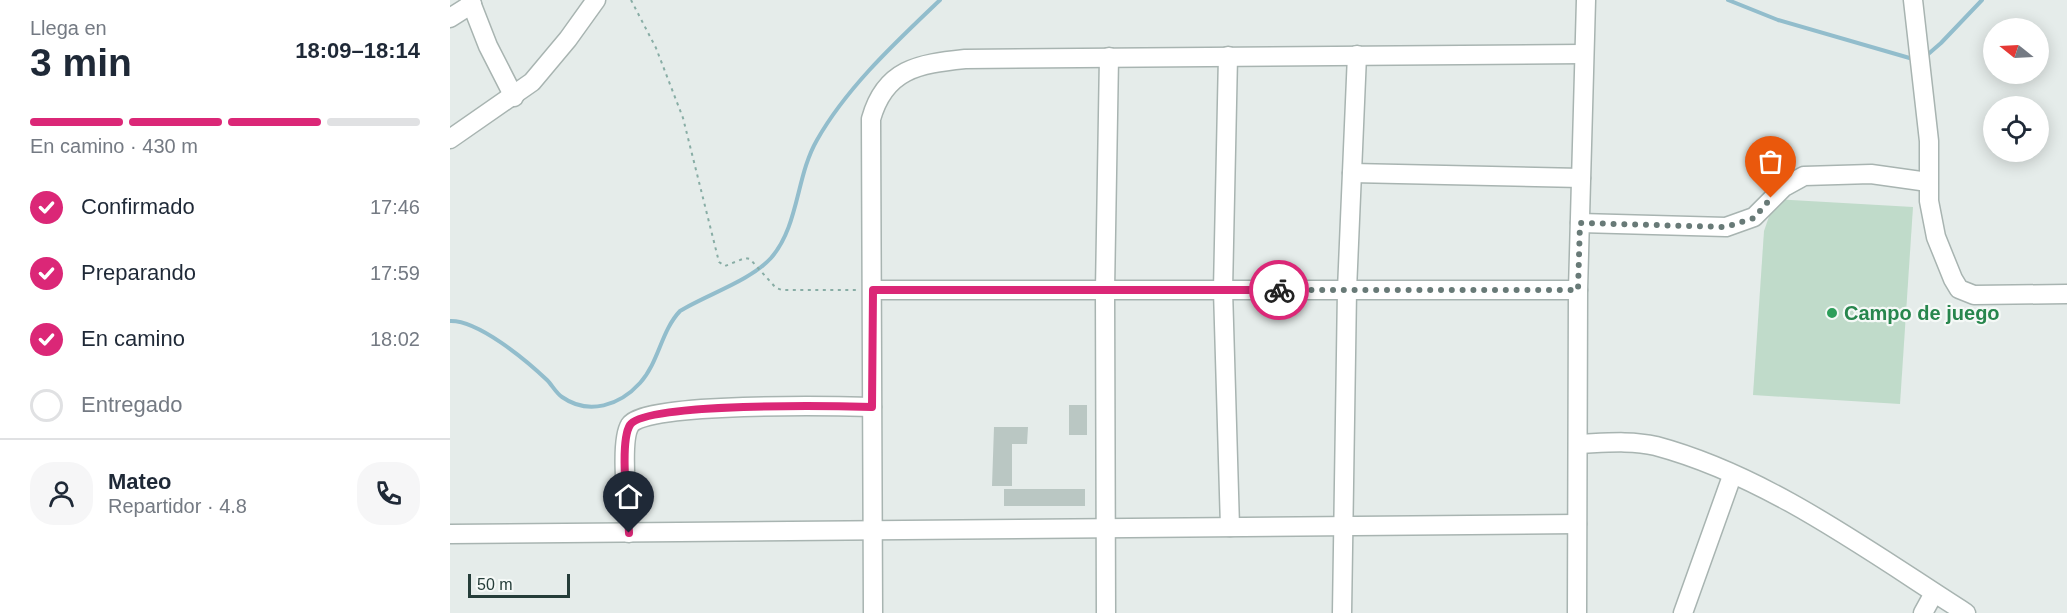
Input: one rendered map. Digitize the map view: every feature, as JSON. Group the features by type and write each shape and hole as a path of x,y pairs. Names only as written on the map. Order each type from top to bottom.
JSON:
{"street":[{"path":"450,139 514,97 552,60 596,0"},
{"path":"1577,613 1578,290 1586,0"},
{"path":"1913,0 1929,141 1928,182 1936,237 1959,289 1974,295 1986,296 2067,294"},
{"path":"450,18 471,2 488,46 514,97"},
{"path":"873,613 871,119 876,103 896,77 915,67 965,59 1583,54"},
{"path":"1342,613 1347,290 1357,55"},
{"path":"1228,56 1223,290 1230,527"},
{"path":"1106,613 1104,290 1110,57"},
{"path":"1352,173 1581,178"},
{"path":"1580,223 1726,227 1754,218 1784,187 1804,176 1871,174 1928,182"},
{"path":"873,290 1578,290"},
{"path":"629,533 624,441 632,422 639,417 663,412 801,405 872,407"},
{"path":"1578,444 1633,443 1655,446 1732,476 1811,513 1966,613"},
{"path":"1683,613 1732,476"},
{"path":"450,534 1577,524"},
{"path":"1923,613 1934,593"}],"path":[{"path":"631,0 656,48 683,118 713,247 721,265 750,259 776,288 782,290 873,290"}],"green space":[{"name":"Campo de juego","path":"1775,199 1913,207 1900,404 1753,395 1764,231"}],"building":[{"path":"1069,405 1087,405 1087,435 1069,435"},
{"path":"994,427 1028,427 1027,444 1012,444 1012,486 992,486"},
{"path":"1004,489 1085,489 1085,506 1004,506"}],"waterway":[{"path":"450,321 474,327 501,343 572,403 593,407 614,402 623,397 640,383 652,366 668,328 680,311 752,274 771,258 787,231 810,154 829,120 873,66 940,0"},
{"path":"1728,0 1778,20 1913,59"},
{"path":"1926,56 1982,0"}],"way so far":[{"path":"1279,290 1578,290 1580,223 1726,227 1754,218 1771,198"}],"place":[{"name":"Campo de juego","path":"1832,313"}],"route":[{"path":"629,533 624,441 627,429 639,417 663,412 801,405 872,407 873,290 1279,290"}]}
